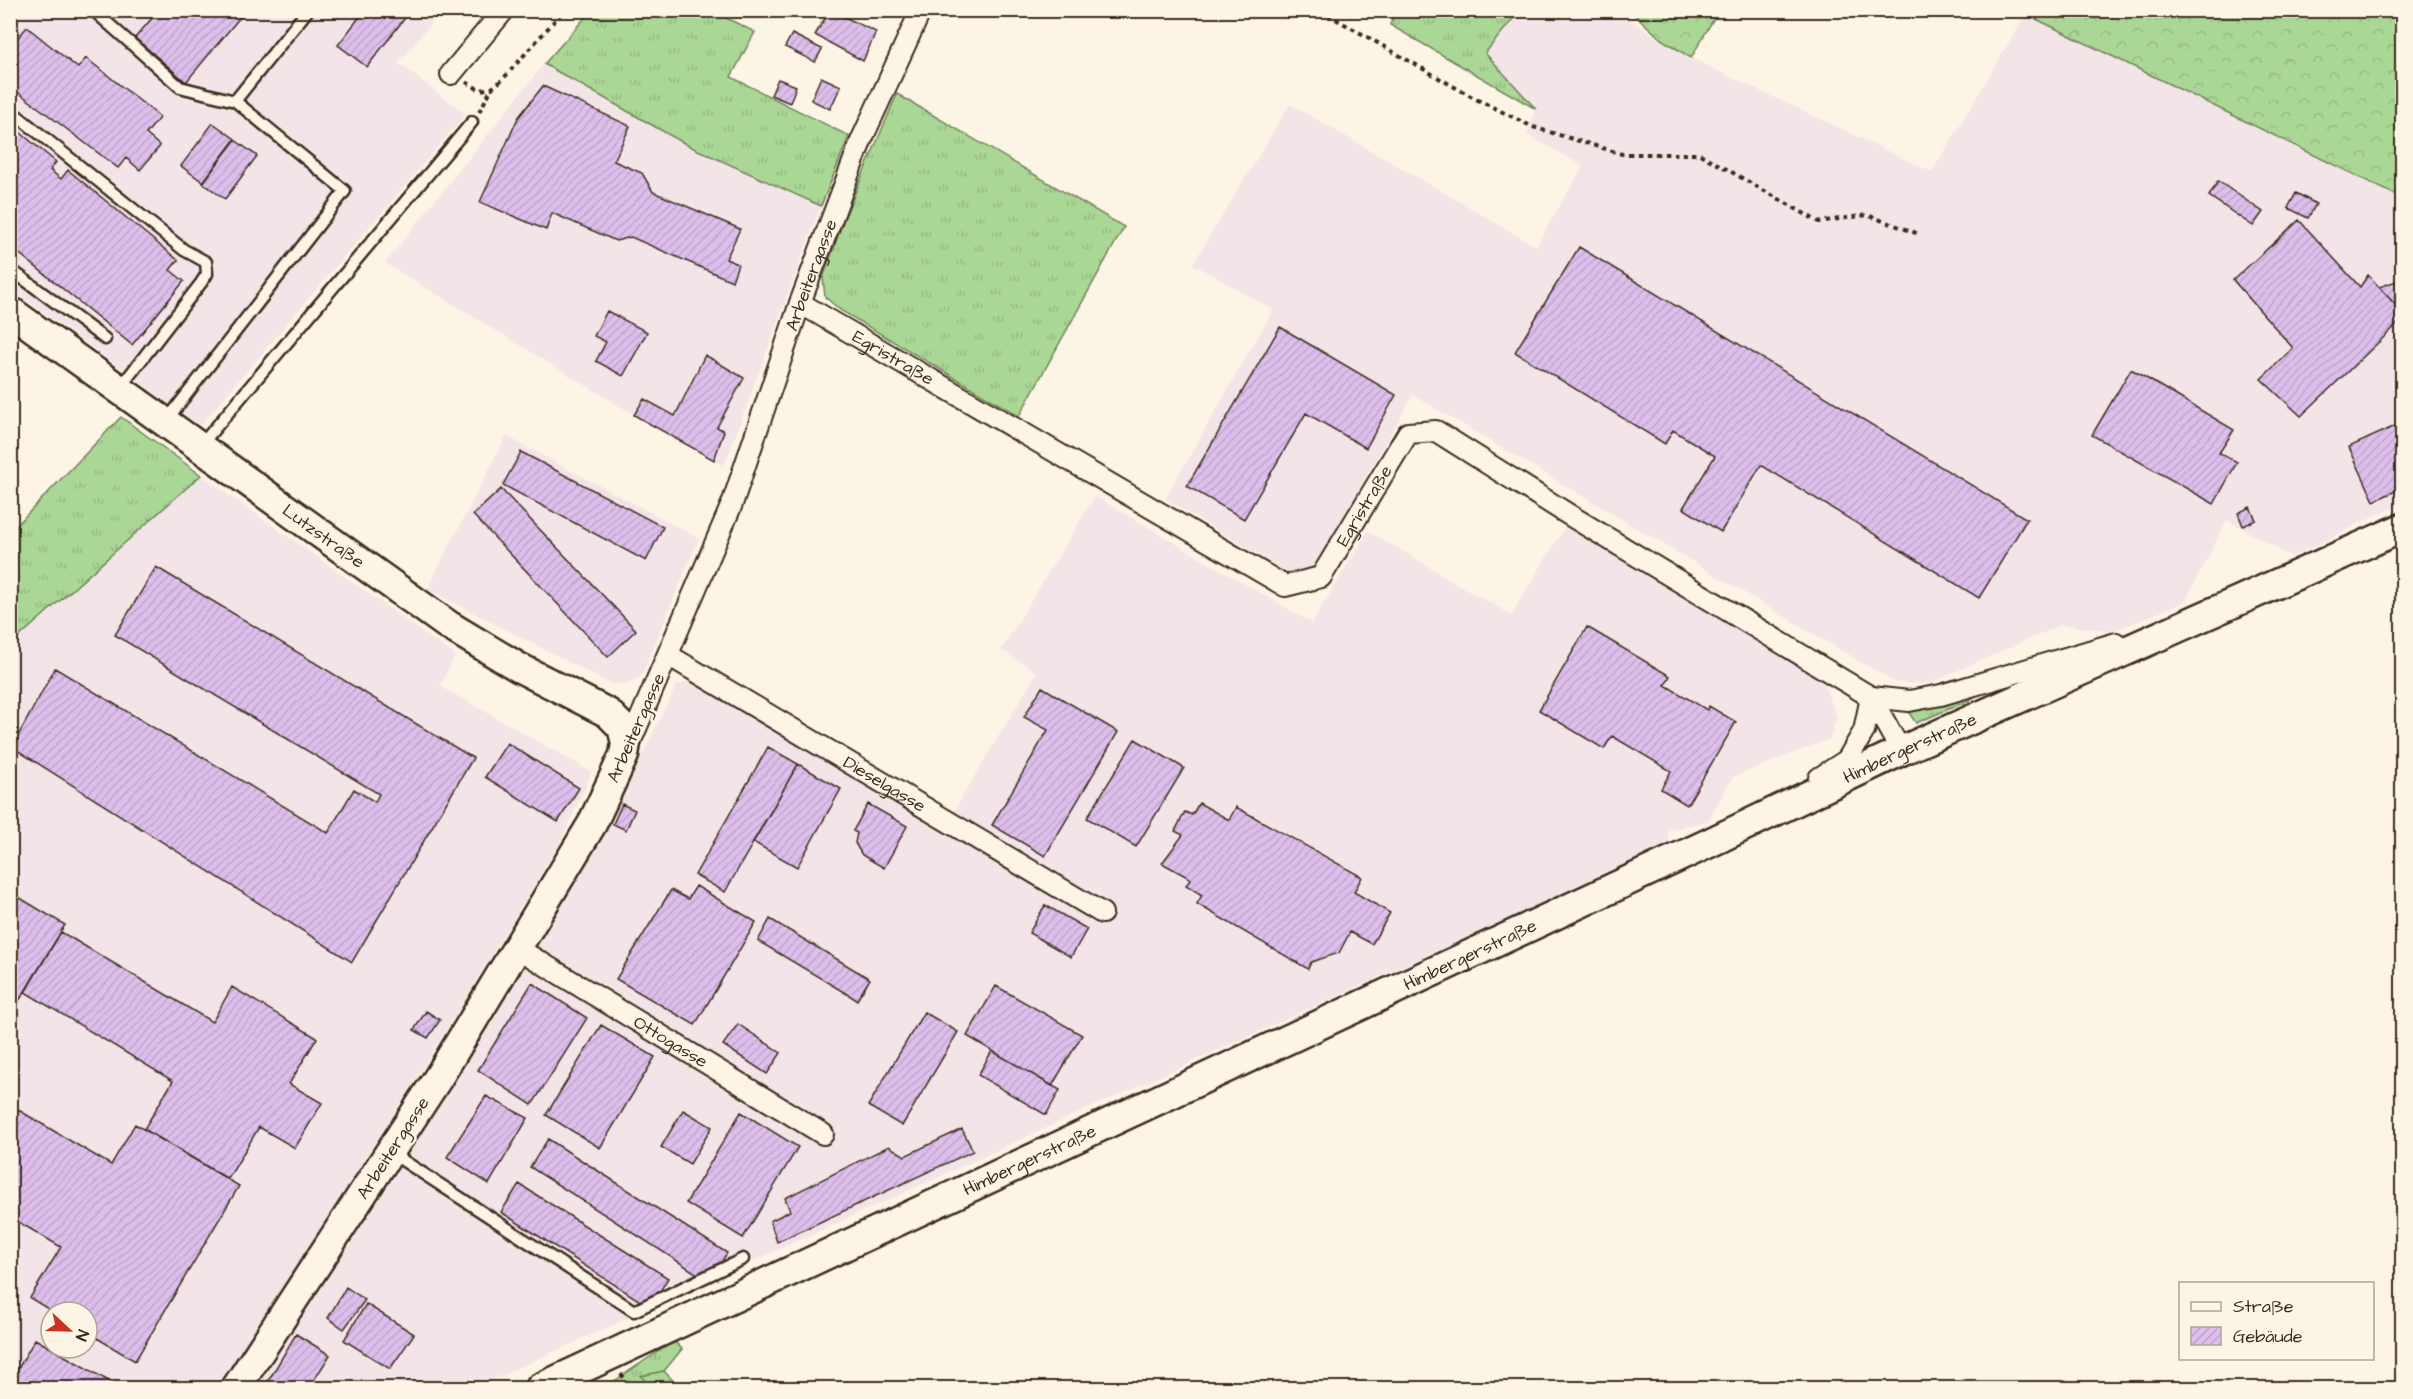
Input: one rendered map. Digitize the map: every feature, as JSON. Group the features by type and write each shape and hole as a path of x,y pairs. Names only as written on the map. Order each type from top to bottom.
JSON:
{"street":[{"name":"Arbeitergasse","path":"236,1389 390,1152 592,824 668,655 732,504 800,303 861,141 921,10"},
{"path":"451,74 499,12"},
{"name":"Egristraße","path":"800,303 1285,586 1321,577 1408,433 1436,431 1571,516 1871,697 1901,751"},
{"name":"Lutzstraße","path":"10,311 124,382 164,423 448,625 518,667 608,713 622,728 626,743 624,755"},
{"name":"Himbergerstraße","path":"540,1389 1707,844 1901,751 2403,528"},
{"path":"1707,844 1847,760 1864,731 1871,697 1909,700 1941,695 2219,611"},
{"name":"Dieselgasse","path":"668,655 1102,913"},
{"name":"Ottogasse","path":"517,948 823,1134"}],"lane":[{"path":"93,10 180,87 235,101 345,191 164,423"},
{"path":"235,101 308,10"},
{"path":"10,110 184,250 206,262 207,274 201,283 124,382"},
{"path":"199,448 472,122"},
{"path":"10,269 105,339"},
{"path":"390,1152 634,1311 743,1259"}],"path":[{"path":"451,74 480,90 492,88 504,80 538,44 564,10"},
{"path":"1320,10 1474,98 1533,127 1622,154 1700,154 1819,222 1867,215 1919,234"},
{"path":"472,122 492,88"},
{"path":"618,1371 633,1389"}],"shaded area":[{"path":"11,11 441,11 398,63 466,114 200,426 11,289"},
{"path":"1526,11 1615,11 1691,58 1932,172 2026,14 2402,198 2402,503 2292,557 2227,520 2185,602 2114,631 2061,625 1930,683 1896,683 1413,395 1314,568 1288,573 1165,499 1273,310 1193,264 1290,104 1536,246 1583,166 1527,135 1535,109 1485,53 1513,19"},
{"path":"544,64 689,146 821,206 724,466 634,415 385,263"},
{"path":"506,436 699,538 642,675 630,683 613,685 427,589"},
{"path":"201,475 455,655 440,686 592,772 561,841 439,1043 218,1388 11,1388 10,644"},
{"path":"1095,496 1312,623 1368,531 1511,615 1565,527 1819,672 1837,717 1830,739 1733,777 1708,821 1668,830 1670,845 474,1388 255,1388 439,1104 595,851 676,686 689,681 943,829 1037,672 1001,650"}],"green space":[{"path":"591,11 712,11 755,32 731,77 849,136 821,206 689,146 544,64"},
{"path":"1395,11 1526,11 1513,19 1485,53 1536,109 1390,25"},
{"path":"1631,11 1718,11 1691,58 1661,39"},
{"path":"2027,11 2402,11 2402,198 2026,14"},
{"path":"897,94 1124,227 1019,416 840,310 825,297 823,278 844,219"},
{"path":"121,417 201,475 11,644 11,531"},
{"path":"1973,694 1974,697 1970,700 1916,723 1907,710"},
{"path":"674,1341 682,1349 664,1371 641,1376 652,1388 604,1388"},
{"path":"664,1371 680,1388 652,1388 641,1376"}],"building":[{"path":"159,10 246,10 186,82 135,38"},
{"path":"365,10 411,10 367,67 338,45"},
{"path":"830,10 876,32 863,61 815,35"},
{"path":"27,27 78,68 86,58 160,117 146,134 160,146 140,170 126,158 118,168 10,86 10,37 15,41"},
{"path":"792,34 822,49 815,62 785,47"},
{"path":"821,77 841,86 830,109 811,100"},
{"path":"778,79 796,86 790,103 771,95"},
{"path":"543,86 630,126 614,161 642,173 653,192 740,229 726,259 738,264 732,281 631,237 616,241 552,213 546,230 480,202 518,118"},
{"path":"213,123 235,139 203,182 181,166"},
{"path":"10,124 56,162 50,170 61,179 68,170 178,260 170,270 184,281 132,345 10,246"},
{"path":"235,140 257,156 225,199 203,183"},
{"path":"2218,181 2263,212 2253,226 2209,196"},
{"path":"2296,193 2316,204 2308,218 2288,208"},
{"path":"2299,220 2360,287 2368,275 2402,312 2402,320 2301,416 2261,379 2293,348 2233,280"},
{"path":"1579,247 2027,519 1979,598 1761,465 1721,532 1683,508 1715,456 1673,430 1665,444 1515,352"},
{"path":"2402,279 2402,312 2379,287"},
{"path":"607,311 647,332 623,376 596,361 606,342 594,336"},
{"path":"1280,327 1396,395 1366,448 1306,413 1244,519 1187,486"},
{"path":"705,355 744,378 717,427 724,431 714,460 634,415 644,399 675,416"},
{"path":"2131,369 2234,430 2219,453 2237,462 2214,504 2092,435"},
{"path":"2402,423 2402,488 2374,501 2349,447"},
{"path":"521,452 663,527 646,561 503,485"},
{"path":"501,489 636,630 608,657 473,515"},
{"path":"2250,507 2256,520 2243,526 2238,513"},
{"path":"156,567 473,758 352,962 12,747 55,668 328,833 354,789 375,802 379,794 115,635"},
{"path":"1587,627 1670,676 1665,685 1707,710 1709,706 1736,722 1687,805 1661,789 1671,771 1612,736 1604,749 1539,710"},
{"path":"1042,687 1118,732 1045,856 992,825 1048,730 1024,717"},
{"path":"1135,739 1184,768 1136,847 1087,818"},
{"path":"507,743 579,788 558,822 485,777"},
{"path":"768,747 798,764 725,892 695,875"},
{"path":"798,764 841,789 797,867 753,842"},
{"path":"1199,803 1229,820 1236,807 1362,877 1354,892 1390,913 1372,944 1350,932 1339,953 1311,962 1308,969 1197,904 1202,895 1186,885 1191,879 1162,863 1183,835 1175,831 1185,812 1192,815"},
{"path":"622,804 635,810 626,830 613,824"},
{"path":"868,804 907,826 884,868 862,855 855,843 857,833 853,831"},
{"path":"696,886 756,922 695,1025 616,979 671,890 688,899"},
{"path":"10,892 65,925 16,1006 10,1003"},
{"path":"1045,905 1087,929 1071,957 1029,933"},
{"path":"770,919 870,979 857,1000 758,941"},
{"path":"61,932 212,1022 232,987 317,1038 289,1084 322,1103 295,1148 259,1127 228,1179 144,1129 173,1081 25,992"},
{"path":"532,983 587,1018 532,1105 478,1070"},
{"path":"996,986 1082,1035 1052,1086 967,1036"},
{"path":"426,1011 440,1020 428,1038 414,1030"},
{"path":"924,1012 958,1032 902,1126 868,1106"},
{"path":"738,1024 781,1053 767,1074 723,1045"},
{"path":"601,1025 655,1057 600,1148 546,1115"},
{"path":"992,1051 1060,1090 1046,1115 978,1075"},
{"path":"486,1096 528,1118 489,1184 447,1157"},
{"path":"10,1105 111,1165 135,1124 239,1186 135,1361 99,1339 99,1300 39,1300 39,1303 30,1298 61,1247 10,1217"},
{"path":"683,1110 712,1127 690,1164 661,1147"},
{"path":"741,1112 798,1147 743,1238 686,1203"},
{"path":"962,1129 973,1151 777,1242 770,1221 790,1211 785,1198 889,1146 905,1156"},
{"path":"548,1139 727,1253 718,1268 699,1275 530,1167"},
{"path":"519,1184 668,1278 659,1293 640,1301 501,1212"},
{"path":"346,1287 365,1300 344,1329 328,1318"},
{"path":"366,1304 414,1334 390,1369 344,1340"},
{"path":"296,1334 330,1355 309,1388 264,1388"},
{"path":"35,1339 39,1341 39,1360 72,1360 121,1388 24,1388 11,1381"}]}
